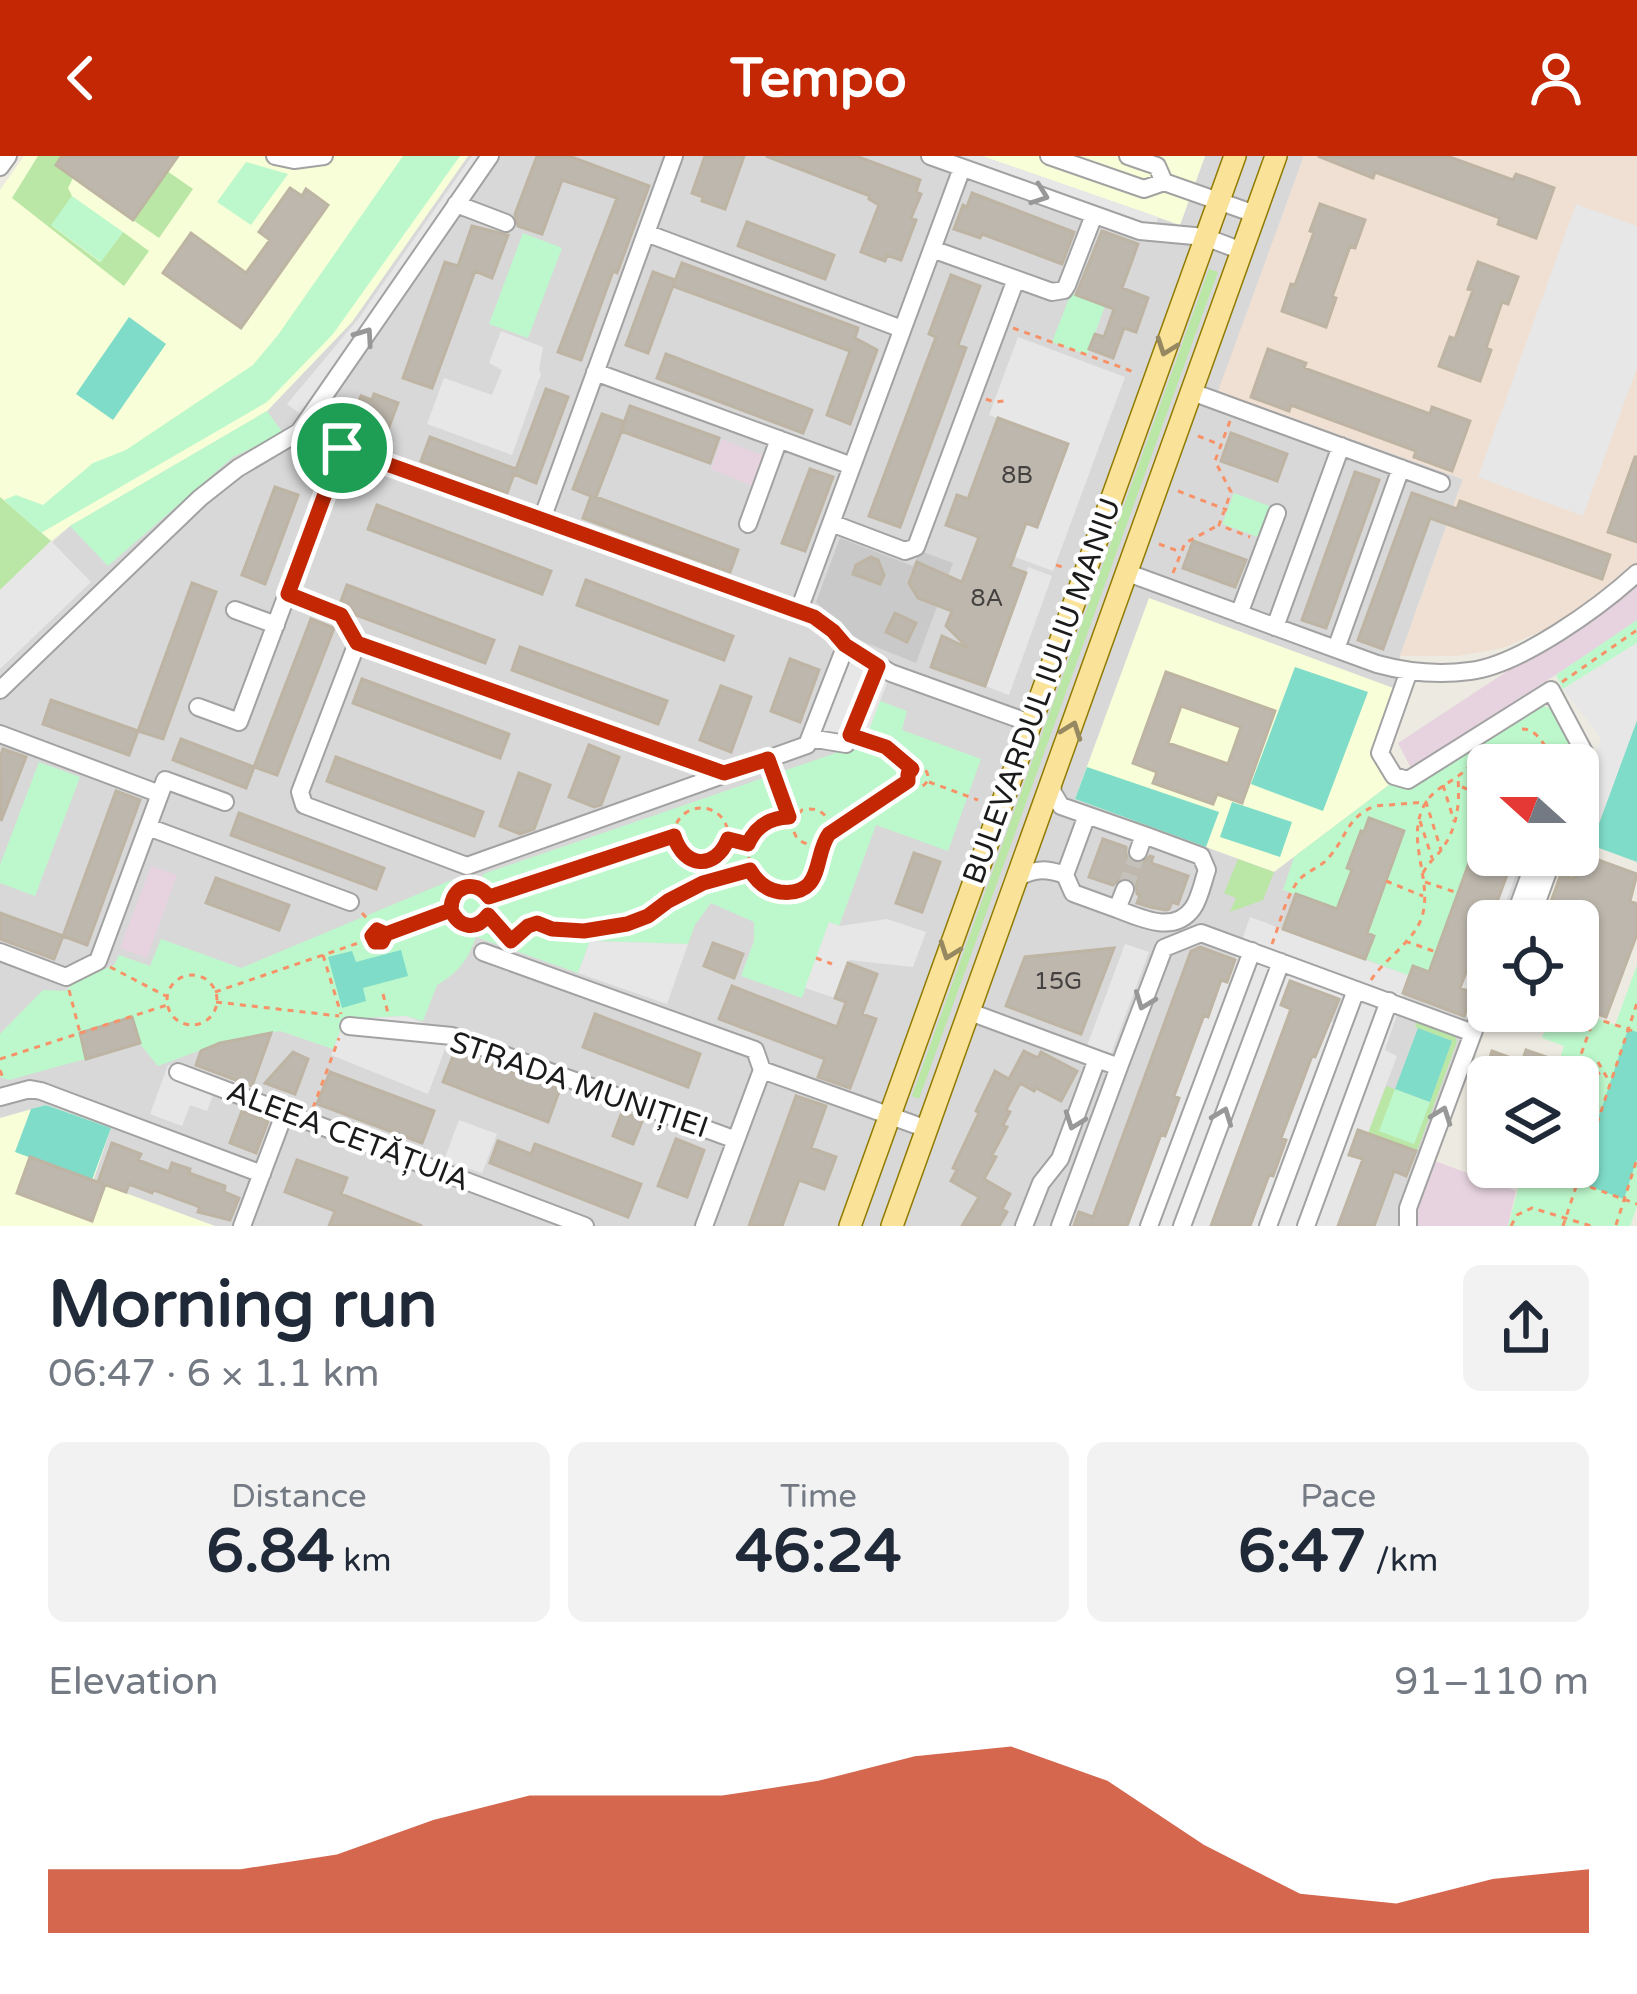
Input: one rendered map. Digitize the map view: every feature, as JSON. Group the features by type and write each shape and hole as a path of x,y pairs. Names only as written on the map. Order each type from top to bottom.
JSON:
{"main road":[{"name":"BULEVARDUL IULIU MANIU","path":"850,1226 1235,156"},
{"name":"BULEVARDUL IULIU MANIU","path":"892,1226 1276,156"}],"street":[{"path":"0,167 8,156"},
{"path":"275,156 294,160 324,156"},
{"path":"0,690 200,498 238,468 298,432 490,156"},
{"path":"542,519 674,156"},
{"path":"930,156 1140,231 1205,237 1242,250"},
{"path":"1049,156 1144,189 1164,182 1255,214"},
{"path":"1128,156 1157,166 1164,182"},
{"path":"799,610 962,167"},
{"path":"456,204 506,223"},
{"path":"932,249 1052,292 1064,290 1094,214"},
{"path":"646,233 902,329"},
{"path":"831,523 904,551 916,547 1016,279"},
{"path":"595,372 852,466"},
{"path":"1192,392 1441,483"},
{"path":"298,432 799,610 824,622 845,645 878,666 1030,724"},
{"path":"748,524 779,439"},
{"path":"1275,627 1341,446"},
{"path":"198,707 239,722 342,448"},
{"path":"1336,649 1402,468"},
{"path":"1239,614 1276,513"},
{"path":"1128,573 1377,664 1409,671 1470,671 1497,664 1560,630 1637,573"},
{"path":"288,594 341,615 357,643 724,773"},
{"path":"235,610 276,625"},
{"path":"357,643 301,799 304,805 467,866 807,745 845,645"},
{"path":"810,738 846,744 878,666"},
{"path":"1409,671 1381,753 1401,780 1408,780 1551,690 1581,744"},
{"path":"0,734 160,794"},
{"path":"0,952 66,976 98,961 165,780 225,802"},
{"path":"1052,785 1061,806 1087,815 1141,843 1201,856 1207,870 1189,913 1158,923 1073,893 1065,875 1087,815"},
{"path":"148,827 350,902"},
{"path":"1019,877 1048,869 1065,875"},
{"path":"1118,909 1125,889"},
{"path":"1097,1059 1060,1159 1041,1183 1027,1220 1060,1225 1164,948 1201,932 1473,1033 1408,1208 1408,1226"},
{"path":"483,952 755,1050 762,1070 704,1226"},
{"path":"1149,1226 1267,957"},
{"path":"1182,1226 1267,957"},
{"path":"1268,1226 1360,991"},
{"path":"1306,1226 1389,1001"},
{"path":"970,1012 1119,1067"},
{"name":"STRADA MUNIȚIEI","path":"344,1024 452,1036 736,1141"},
{"path":"762,1070 927,1129"},
{"name":"ALEEA CETĂȚUIA","path":"178,1072 585,1226"},
{"path":"0,1097 41,1091 262,1174"},
{"path":"242,1226 286,1112"}],"path":[{"path":"1000,323 1134,372"},
{"path":"1023,339 1026,332"},
{"path":"1168,588 1185,543 1219,525 1226,510 1231,492 1215,461 1235,408"},
{"path":"1196,435 1221,445"},
{"path":"1176,490 1226,510"},
{"path":"1219,525 1266,543"},
{"path":"1157,544 1181,553"},
{"path":"1551,690 1637,630"},
{"path":"1510,734 1530,729 1544,744"},
{"path":"850,735 886,747 912,769"},
{"path":"768,759 798,840 821,844"},
{"path":"918,767 924,770 927,782 916,788 908,774 918,767"},
{"path":"1360,991 1419,923 1424,896 1419,818 1426,802 1467,769"},
{"path":"1423,878 1455,823 1458,778"},
{"path":"829,834 830,821 821,811 802,810 792,818 760,826 748,844 750,870 773,891 807,885 820,867 821,844 829,834 908,781"},
{"path":"927,782 978,800"},
{"path":"1443,785 1455,823"},
{"path":"1459,786 1467,789"},
{"path":"1426,802 1441,850"},
{"path":"1267,957 1296,884 1327,861 1353,819 1375,806 1426,802"},
{"path":"706,808 721,816 728,839 713,859 696,861 681,852 675,828 684,814 706,808"},
{"path":"1419,818 1432,860"},
{"path":"489,897 674,836"},
{"path":"728,839 748,844"},
{"path":"511,941 537,923 584,931 627,924 703,883 750,870"},
{"path":"1423,878 1458,892"},
{"path":"1386,881 1424,896"},
{"path":"461,888 480,888 489,897 488,915 480,923 468,926 457,921 451,910 452,897 461,888"},
{"path":"350,902 386,934"},
{"path":"373,938 382,942 386,934 451,910"},
{"path":"488,915 536,971"},
{"path":"215,992 373,938 377,930"},
{"path":"1405,941 1436,952"},
{"path":"308,1121 344,1024 322,955"},
{"path":"816,958 832,964"},
{"path":"98,961 167,997"},
{"path":"193,975 206,980 215,992 211,1016 197,1024 175,1018 167,1005 169,990 179,979 193,975"},
{"path":"66,976 80,1033"},
{"path":"368,1015 388,1013 383,994"},
{"path":"216,1002 344,1024"},
{"path":"1599,1109 1637,1003"},
{"path":"0,1059 167,1005"},
{"path":"1599,1020 1637,1032"},
{"path":"1599,1064 1610,1083"},
{"path":"1599,1074 1604,1072"},
{"path":"1615,1226 1637,1159"},
{"path":"1562,1226 1576,1188"},
{"path":"1590,1188 1637,1204"},
{"path":"1511,1226 1516,1215 1532,1208 1591,1226"}],"shaded area":[{"path":"24,156 468,156 352,322 267,411 51,541 0,497 0,190"},
{"path":"403,156 460,156 333,334 267,402 41,533 4,500 16,495 43,505 93,463 126,450 253,365"},
{"path":"468,156 982,156 1180,225 1205,156 1304,156 1219,391 1463,479 1400,656 1396,689 1372,755 1393,782 1535,703 1566,744 1467,744 1467,876 1537,876 1529,900 1467,900 1467,1032 1481,1032 1473,1056 1467,1056 1467,1072 1417,1211 1417,1226 0,1226 0,590 70,526 267,411 352,322"},
{"path":"472,156 485,156 304,417 287,404 359,318"},
{"path":"956,156 982,156 1158,217 1156,227"},
{"path":"982,156 1205,156 1180,225"},
{"path":"1304,156 1637,156 1637,566 1553,626 1503,648 1458,656 1400,656 1463,479 1218,391"},
{"path":"246,162 288,174 251,225 217,202"},
{"path":"72,196 123,232 101,262 51,225"},
{"path":"1576,204 1637,226 1637,368 1583,516 1478,477"},
{"path":"523,233 562,248 528,338 489,324"},
{"path":"1071,293 1105,306 1087,355 1052,342"},
{"path":"129,317 166,344 113,420 76,394"},
{"path":"501,331 543,347 541,374 512,455 427,424 444,378 492,395 502,370 489,363"},
{"path":"1018,337 1125,377 1053,571 1013,556 1067,444 989,415"},
{"path":"267,411 283,433 233,457 108,566 70,526"},
{"path":"722,439 764,456 752,486 711,469"},
{"path":"1234,493 1272,507 1261,538 1222,524"},
{"path":"840,538 913,566 920,551 953,563 916,663 852,637 816,602"},
{"path":"51,541 91,582 0,669 0,590"},
{"path":"1028,567 1052,576 1009,695 985,686"},
{"path":"1637,577 1637,620 1411,768 1398,743 1597,612"},
{"path":"1149,598 1396,689 1372,754 1393,782 1274,872 1075,799"},
{"path":"1637,620 1637,643 1563,689 1556,675"},
{"path":"1637,643 1637,720 1599,823 1601,738 1563,689"},
{"path":"846,645 891,673 865,740 851,735 810,738"},
{"path":"1295,667 1368,692 1323,811 1251,784"},
{"path":"880,701 907,711 902,730 981,759 948,851 876,825 839,926 829,923 802,998 741,976 754,941 754,922 711,903 688,944 590,941 578,973 476,937 461,965 437,985 423,1021 406,1016 345,1019 333,1049 280,1031 220,1043 158,1066 140,1044 9,1080 0,1077 0,1034 43,990 65,991 114,965 119,955 150,966 161,939 241,968 454,879 482,879 483,874 833,754 865,740"},
{"path":"1535,703 1555,710 1570,744 1467,744 1467,868 1429,972 1410,976 1365,959 1373,936 1367,933 1404,830 1369,818 1347,868 1352,870 1337,909 1283,890 1294,857 1393,782"},
{"path":"1637,720 1637,862 1599,848 1599,823"},
{"path":"39,762 80,777 35,896 0,883 0,865"},
{"path":"1087,767 1219,812 1206,847 1075,799"},
{"path":"1232,802 1292,822 1280,857 1220,837"},
{"path":"151,866 177,875 147,958 120,948"},
{"path":"1506,876 1515,876 1507,900 1497,900"},
{"path":"1250,917 1410,976 1385,1050 1397,1056 1368,1133 1358,1130 1350,1155 1363,1159 1338,1226 1249,1226 1269,1175 1273,1176 1286,1140 1281,1138 1312,1056 1329,1021 1337,1024 1345,1001 1290,981 1281,1005 1291,1009 1211,1226 1127,1226 1161,1134 1166,1135 1179,1099 1174,1096 1204,1015 1208,1016 1221,980 1228,981"},
{"path":"887,919 926,932 913,967 849,960 835,998 805,988 829,922 840,926"},
{"path":"590,941 688,944 667,1004 578,973"},
{"path":"1125,944 1149,952 1111,1054 1100,1050 1097,1059 1084,1054"},
{"path":"401,950 408,976 363,988 366,1001 342,1008 328,957 352,951 356,962"},
{"path":"1637,965 1637,1206 1630,1226 1508,1226 1518,1188 1599,1188 1599,1056 1561,1056 1564,1046 1542,1038 1544,1032 1599,1032 1599,1019 1615,1025"},
{"path":"406,1016 451,1033 428,1094 331,1055 345,1019"},
{"path":"1418,1028 1452,1041 1430,1102 1395,1089"},
{"path":"1628,1029 1637,1032 1637,1159 1624,1199 1594,1188 1599,1188 1599,1116"},
{"path":"168,1065 218,1082 207,1111 190,1105 182,1126 150,1114"},
{"path":"1395,1089 1430,1102 1414,1144 1379,1131"},
{"path":"46,1105 111,1128 93,1181 215,1226 0,1226 0,1118"},
{"path":"46,1105 111,1128 92,1180 15,1152 31,1109"},
{"path":"459,1120 497,1134 482,1173 444,1160"},
{"path":"1435,1161 1467,1173 1467,1188 1516,1191 1508,1226 1417,1226 1417,1211"}],"green space":[{"path":"38,156 62,156 56,165 73,178 68,188 72,196 52,226 100,262 123,232 149,251 124,286 12,198"},
{"path":"167,171 193,189 159,238 133,220"},
{"path":"1209,269 1218,272 919,1099 912,1096"},
{"path":"0,497 51,541 0,590"},
{"path":"1238,859 1274,872 1263,900 1230,912 1236,898 1224,893"},
{"path":"1417,1020 1455,1035 1457,1042 1417,1151 1368,1133 1386,1086 1395,1089 1380,1131 1414,1144 1452,1041 1415,1027"}],"building":[{"path":"62,156 178,156 133,220 56,165"},
{"path":"537,156 569,156 649,186 581,360 558,352 617,198 562,180 542,234 518,226 515,214"},
{"path":"705,156 744,156 725,209 692,193"},
{"path":"766,156 856,156 920,180 916,192 921,194 911,218 916,220 901,260 887,255 885,261 861,252 879,205 870,196"},
{"path":"1318,156 1447,156 1513,180 1516,174 1554,188 1536,238 1498,224 1500,218"},
{"path":"290,188 302,196 306,189 328,205 241,328 163,273 191,233 246,273 270,240 259,232"},
{"path":"972,193 1074,232 1062,264 982,234 980,238 954,229"},
{"path":"1320,204 1365,220 1355,248 1350,246 1326,327 1282,311 1314,232 1310,231"},
{"path":"747,222 834,255 825,279 738,246"},
{"path":"472,226 508,235 492,278 475,271 432,388 403,378 445,262 458,266"},
{"path":"1102,231 1138,244 1122,288 1148,298 1136,332 1124,328 1113,358 1089,349 1095,334 1104,337 1114,309 1076,295"},
{"path":"1478,262 1518,277 1508,304 1502,302 1480,381 1439,366 1450,337 1455,339"},
{"path":"682,263 858,328 855,338 877,350 850,424 827,415 850,351 673,286"},
{"path":"653,272 675,280 648,353 626,345"},
{"path":"951,275 980,286 958,345 966,348 900,527 869,516 936,337 929,334"},
{"path":"1268,349 1306,363 1304,368 1430,414 1432,407 1470,421 1452,471 1414,457 1416,451 1291,405 1289,411 1251,397"},
{"path":"666,354 812,410 803,433 657,378"},
{"path":"546,389 568,397 536,483 514,474 507,493 421,461 430,437 516,469"},
{"path":"374,394 398,403 381,448 346,435 361,396 372,400"},
{"path":"630,406 719,438 710,463 621,431"},
{"path":"602,414 625,422 596,497 738,550 730,572 583,518 591,496 573,489"},
{"path":"998,418 1068,444 1037,527 1026,523 1010,567 1026,573 985,686 931,667 942,636 968,648 946,626 952,611 918,598 909,583 917,562 962,582 979,537 946,525 957,495 968,499"},
{"path":"1231,433 1287,454 1277,481 1221,461"},
{"path":"1637,457 1637,542 1608,532"},
{"path":"810,469 833,477 805,551 782,543"},
{"path":"1355,472 1379,480 1326,628 1302,620"},
{"path":"275,487 298,495 265,584 242,575"},
{"path":"1412,493 1457,509 1460,501 1610,555 1602,579 1430,518 1383,649 1358,640"},
{"path":"377,505 551,571 542,594 368,529"},
{"path":"1193,541 1246,560 1235,587 1183,568"},
{"path":"871,557 878,560 884,575 880,584 853,574 856,565"},
{"path":"586,580 733,636 724,660 577,605"},
{"path":"192,583 216,592 163,739 138,731"},
{"path":"347,585 494,640 485,663 356,615 341,601"},
{"path":"895,613 916,623 907,642 886,632"},
{"path":"311,619 334,628 277,775 254,767"},
{"path":"520,647 667,701 658,724 512,670"},
{"path":"790,659 819,670 800,722 771,711"},
{"path":"1166,672 1275,711 1242,803 1217,794 1213,804 1153,783 1157,772 1133,763","holes":["1181,706 1241,727 1228,764 1168,743"]},
{"path":"362,679 509,734 500,758 353,703"},
{"path":"721,686 751,697 731,752 700,740"},
{"path":"51,700 138,731 129,755 43,724"},
{"path":"181,739 254,767 246,788 173,760"},
{"path":"589,745 619,757 601,805 594,807 569,797"},
{"path":"3,749 26,757 1,821 0,758"},
{"path":"336,757 483,812 474,836 327,781"},
{"path":"519,773 550,785 534,829 520,834 500,826"},
{"path":"116,791 140,800 87,945 63,936"},
{"path":"239,813 384,868 376,889 231,835"},
{"path":"1369,818 1404,831 1367,933 1374,936 1365,959 1283,929 1296,894 1337,909 1352,870 1347,868"},
{"path":"1103,839 1126,847 1133,863 1141,864 1150,856 1151,863 1188,876 1178,904 1172,902 1166,910 1137,903 1140,895 1131,878 1122,877 1113,885 1089,877"},
{"path":"914,853 940,862 922,912 896,903"},
{"path":"1599,860 1637,874 1630,901 1637,904 1637,934 1606,1017 1599,1014 1599,900 1552,900 1560,876 1599,876"},
{"path":"1467,868 1467,876 1507,876 1498,900 1467,900 1467,970 1460,988 1467,991 1464,1016 1403,993 1413,966 1429,972"},
{"path":"216,878 289,905 279,930 206,903"},
{"path":"0,913 63,936 54,959 0,939"},
{"path":"713,943 743,954 734,978 704,966"},
{"path":"1200,947 1235,960 1227,982 1221,980 1208,1017 1204,1015 1174,1096 1179,1098 1127,1226 1074,1226 1079,1212 1093,1217 1191,951"},
{"path":"1114,948 1081,1034 1006,1006 1025,957"},
{"path":"848,963 877,974 862,1014 876,1019 850,1088 818,1077 825,1059 719,1019 732,986 837,1027 846,1002 835,998"},
{"path":"1290,981 1339,999 1312,1056 1281,1138 1286,1140 1273,1176 1269,1175 1250,1226 1211,1226 1291,1009 1281,1005"},
{"path":"595,1014 700,1054 688,1087 583,1047"},
{"path":"132,1017 140,1043 86,1059 80,1033"},
{"path":"271,1033 252,1086 196,1065 201,1051"},
{"path":"455,1051 560,1089 548,1122 443,1082"},
{"path":"1024,1051 1038,1058 1041,1052 1077,1071 1061,1101 1020,1083 1006,1110 1010,1112 1003,1125 1007,1127 984,1179 1010,1194 1002,1209 1007,1212 999,1226 962,1226 979,1197 951,1181 957,1170 953,1168 995,1071 1009,1079"},
{"path":"293,1052 308,1059 295,1094 265,1083"},
{"path":"330,1072 434,1111 422,1143 317,1104"},
{"path":"796,1096 826,1106 811,1148 836,1157 824,1189 799,1180 782,1226 749,1226"},
{"path":"242,1111 268,1121 256,1153 230,1143"},
{"path":"622,1112 643,1119 633,1144 613,1136"},
{"path":"1358,1130 1416,1151 1406,1176 1394,1171 1374,1226 1338,1226 1363,1159 1349,1155"},
{"path":"676,1139 704,1150 687,1197 658,1186"},
{"path":"498,1141 531,1154 535,1144 641,1184 628,1217 490,1163"},
{"path":"112,1143 169,1172 172,1163 225,1186 224,1192 239,1198 230,1220 198,1212 200,1207 154,1190 129,1184 126,1192 98,1182"},
{"path":"30,1157 105,1185 92,1221 17,1193"},
{"path":"297,1160 347,1178 341,1194 422,1226 329,1226 335,1211 285,1192"}],"tunnel":[{"path":"1125,889 1138,852"}],"route":[{"path":"342,448 288,594 341,615 357,643 724,773 768,759 789,817 760,826 748,844 728,839 720,854 704,861 688,858 674,836 489,897 480,888 467,886 452,897 451,910 386,934 377,930 372,936 375,942 451,910 457,921 468,926 488,915 511,941 537,923 584,931 627,924 703,883 750,870 773,891 796,890 815,877 821,844 829,834 908,781 912,769 886,747 850,735 878,666 814,617 342,448"}]}
